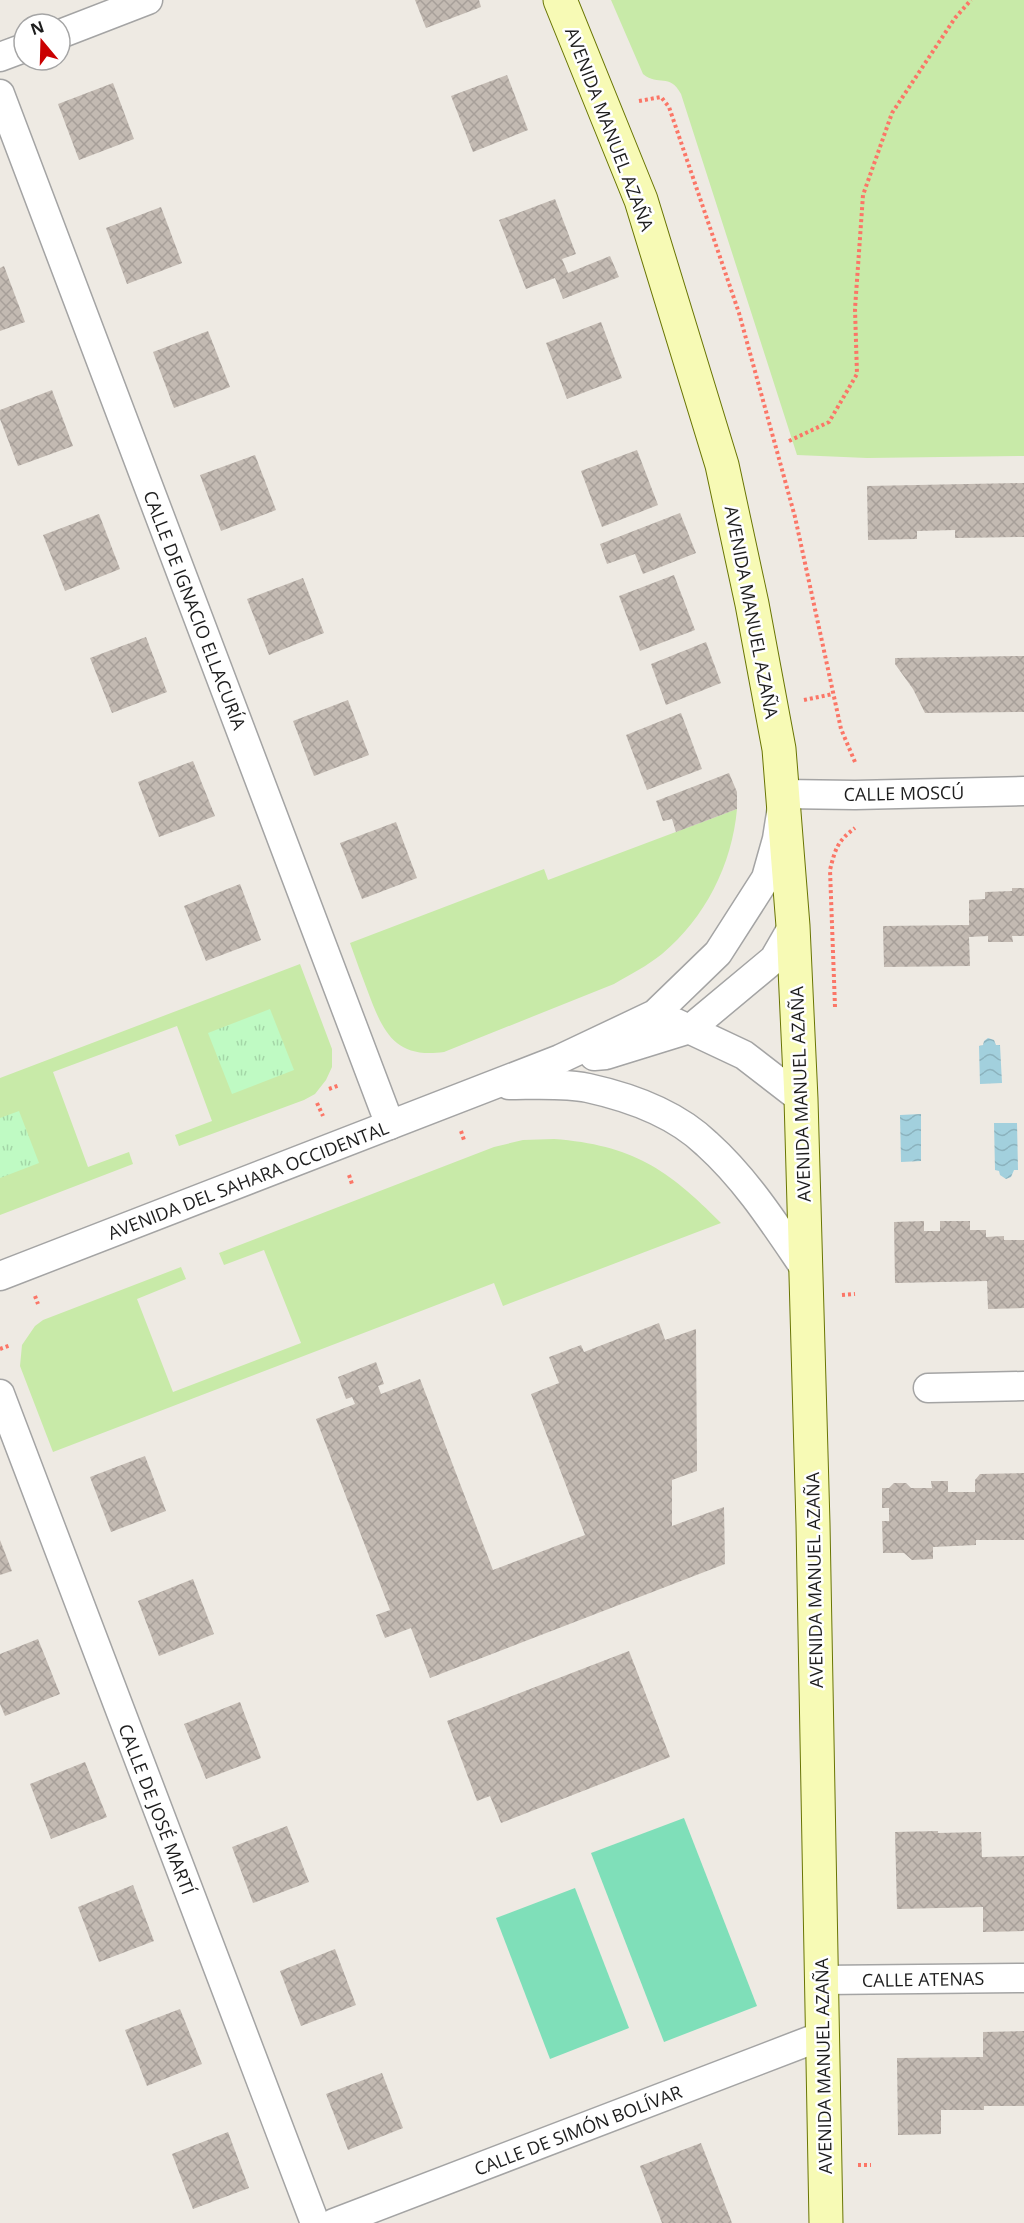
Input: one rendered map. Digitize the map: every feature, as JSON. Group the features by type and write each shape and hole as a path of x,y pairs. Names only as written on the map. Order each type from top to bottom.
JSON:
{"street":[{"path":"72,29 148,0"},
{"name":"AVENIDA MANUEL AZAÑA","path":"560,0 641,200 722,465 752,604 779,749 793,926 801,1099 826,2223"},
{"name":"CALLE DE IGNACIO ELLACURÍA","path":"0,94 390,1125"},
{"name":"CALLE MOSCÚ","path":"784,794 855,795 1024,791"},
{"name":"AVENIDA DEL SAHARA OCCIDENTAL","path":"0,1276 560,1059 655,1014 718,953 766,878 777,839 784,794"},
{"name":"AVENIDA DEL SAHARA OCCIDENTAL","path":"560,1059 606,1055 690,1029 774,958 793,926"},
{"path":"655,1014 744,1055 801,1099"},
{"name":"AVENIDA DEL SAHARA OCCIDENTAL","path":"495,1084 586,1087 635,1102 672,1119 706,1143 761,1203 806,1270"},
{"path":"928,1388 1024,1386"},
{"name":"CALLE DE JOSÉ MARTÍ","path":"0,1394 315,2223"},
{"name":"CALLE ATENAS","path":"822,1980 1024,1978"},
{"name":"CALLE DE SIMÓN BOLÍVAR","path":"334,2223 822,2037"}],"path":[{"path":"789,441 829,422 857,374 855,309 863,195 892,113 955,18 971,0"},
{"path":"634,94 640,102 661,97 669,107 732,291 795,517 824,651"},
{"path":"0,1349 11,1345"}],"green space":[{"path":"611,0 1024,0 1024,456 867,458 797,455 681,94 672,83 654,80 643,74"},
{"path":"737,809 729,850 714,889 691,924 677,940 645,966 614,984 444,1052 427,1053 402,1047 393,1040 379,1019 350,943 544,869 548,880"},
{"path":"300,964 332,1049 332,1067 326,1080 315,1094 179,1146 175,1135 212,1121 177,1026 53,1072 88,1167 129,1152 133,1164 0,1215 0,1078"},
{"path":"270,1009 294,1070 232,1094 208,1033"},
{"path":"19,1111 39,1163 0,1178 0,1118"},
{"path":"554,1139 606,1147 647,1163 684,1188 721,1223 503,1306 494,1283 53,1452 20,1366 22,1345 35,1326 43,1320 181,1267 186,1279 137,1299 173,1392 301,1343 264,1250 224,1265 219,1253 494,1147 523,1140"},
{"path":"684,1818 757,2006 664,2042 591,1853"},
{"path":"575,1888 629,2028 550,2059 496,1918"}],"water":[{"path":"988,1038 994,1040 996,1045 1000,1045 1002,1083 980,1084 979,1046 983,1045"},
{"path":"921,1114 921,1161 901,1162 900,1115"},
{"path":"994,1123 1017,1123 1018,1170 1014,1170 1011,1177 1006,1179 995,1170"}],"building":[{"path":"415,0 479,0 481,7 426,28"},
{"path":"507,75 528,130 473,152 451,96"},
{"path":"113,83 134,139 79,160 58,104"},
{"path":"555,199 576,254 562,259 568,273 610,256 619,277 563,299 555,278 526,289 499,220"},
{"path":"161,207 182,263 127,284 106,228"},
{"path":"4,266 25,322 0,331 0,268"},
{"path":"601,322 622,378 567,399 546,343"},
{"path":"208,331 230,387 174,408 153,352"},
{"path":"52,390 73,446 18,466 0,419 0,410"},
{"path":"637,450 658,505 602,527 581,471"},
{"path":"255,455 276,510 221,531 200,475"},
{"path":"1024,483 1024,537 955,538 955,530 917,531 917,539 868,540 867,486"},
{"path":"680,513 696,553 643,574 635,554 607,564 600,544"},
{"path":"99,514 120,569 65,591 43,535"},
{"path":"674,575 695,630 640,651 619,596"},
{"path":"303,578 324,633 269,655 247,599"},
{"path":"146,637 167,692 112,713 90,658"},
{"path":"706,642 721,683 666,705 651,664"},
{"path":"1024,656 1024,712 925,713 913,689 895,664 895,658"},
{"path":"348,700 369,755 314,776 293,721"},
{"path":"681,713 702,769 647,790 626,735"},
{"path":"193,761 215,816 159,837 138,782"},
{"path":"729,773 737,792 737,809 676,832 672,819 663,821 656,801"},
{"path":"396,822 417,878 362,899 340,843"},
{"path":"240,884 261,940 206,961 184,906"},
{"path":"1012,888 1024,888 1024,936 1012,936 1013,942 988,942 988,936 969,937 970,966 884,967 883,926 969,925 969,900 985,899 985,892 1012,891"},
{"path":"924,1221 924,1231 940,1231 940,1221 970,1221 970,1230 986,1230 986,1237 1004,1236 1004,1240 1024,1240 1024,1308 988,1309 987,1281 895,1283 894,1222"},
{"path":"659,1323 665,1340 696,1329 697,1471 672,1480 672,1526 724,1507 725,1564 430,1678 411,1628 385,1638 376,1615 390,1610 316,1419 355,1404 352,1397 346,1399 338,1377 376,1362 384,1384 378,1386 381,1394 420,1379 493,1570 585,1535 531,1394 559,1383 549,1357 581,1345 584,1352"},
{"path":"145,1456 166,1511 111,1532 90,1477"},
{"path":"1024,1473 1024,1540 976,1540 976,1545 933,1547 933,1559 912,1560 904,1553 883,1553 882,1521 889,1521 889,1508 882,1508 882,1488 889,1488 894,1483 906,1483 911,1488 932,1488 931,1481 948,1481 948,1492 975,1492 975,1480 980,1474"},
{"path":"0,1540 12,1571 0,1575"},
{"path":"193,1579 214,1634 159,1656 138,1601"},
{"path":"38,1639 60,1694 5,1716 0,1704 0,1654"},
{"path":"629,1651 670,1757 501,1823 490,1796 477,1801 447,1721"},
{"path":"240,1702 261,1758 206,1779 184,1724"},
{"path":"85,1762 107,1817 51,1839 30,1784"},
{"path":"287,1826 309,1882 253,1903 232,1847"},
{"path":"938,1831 938,1833 981,1832 982,1857 1024,1856 1024,1931 983,1932 983,1907 897,1909 895,1832"},
{"path":"133,1885 154,1941 99,1962 78,1907"},
{"path":"335,1949 356,2005 301,2026 280,1971"},
{"path":"180,2009 202,2064 147,2086 125,2030"},
{"path":"1024,2031 1024,2106 984,2106 984,2110 941,2110 941,2134 898,2135 897,2058 983,2057 983,2032"},
{"path":"382,2073 403,2128 348,2150 326,2094"},
{"path":"228,2132 249,2188 193,2209 172,2154"},
{"path":"701,2143 732,2223 662,2223 640,2166"}]}
